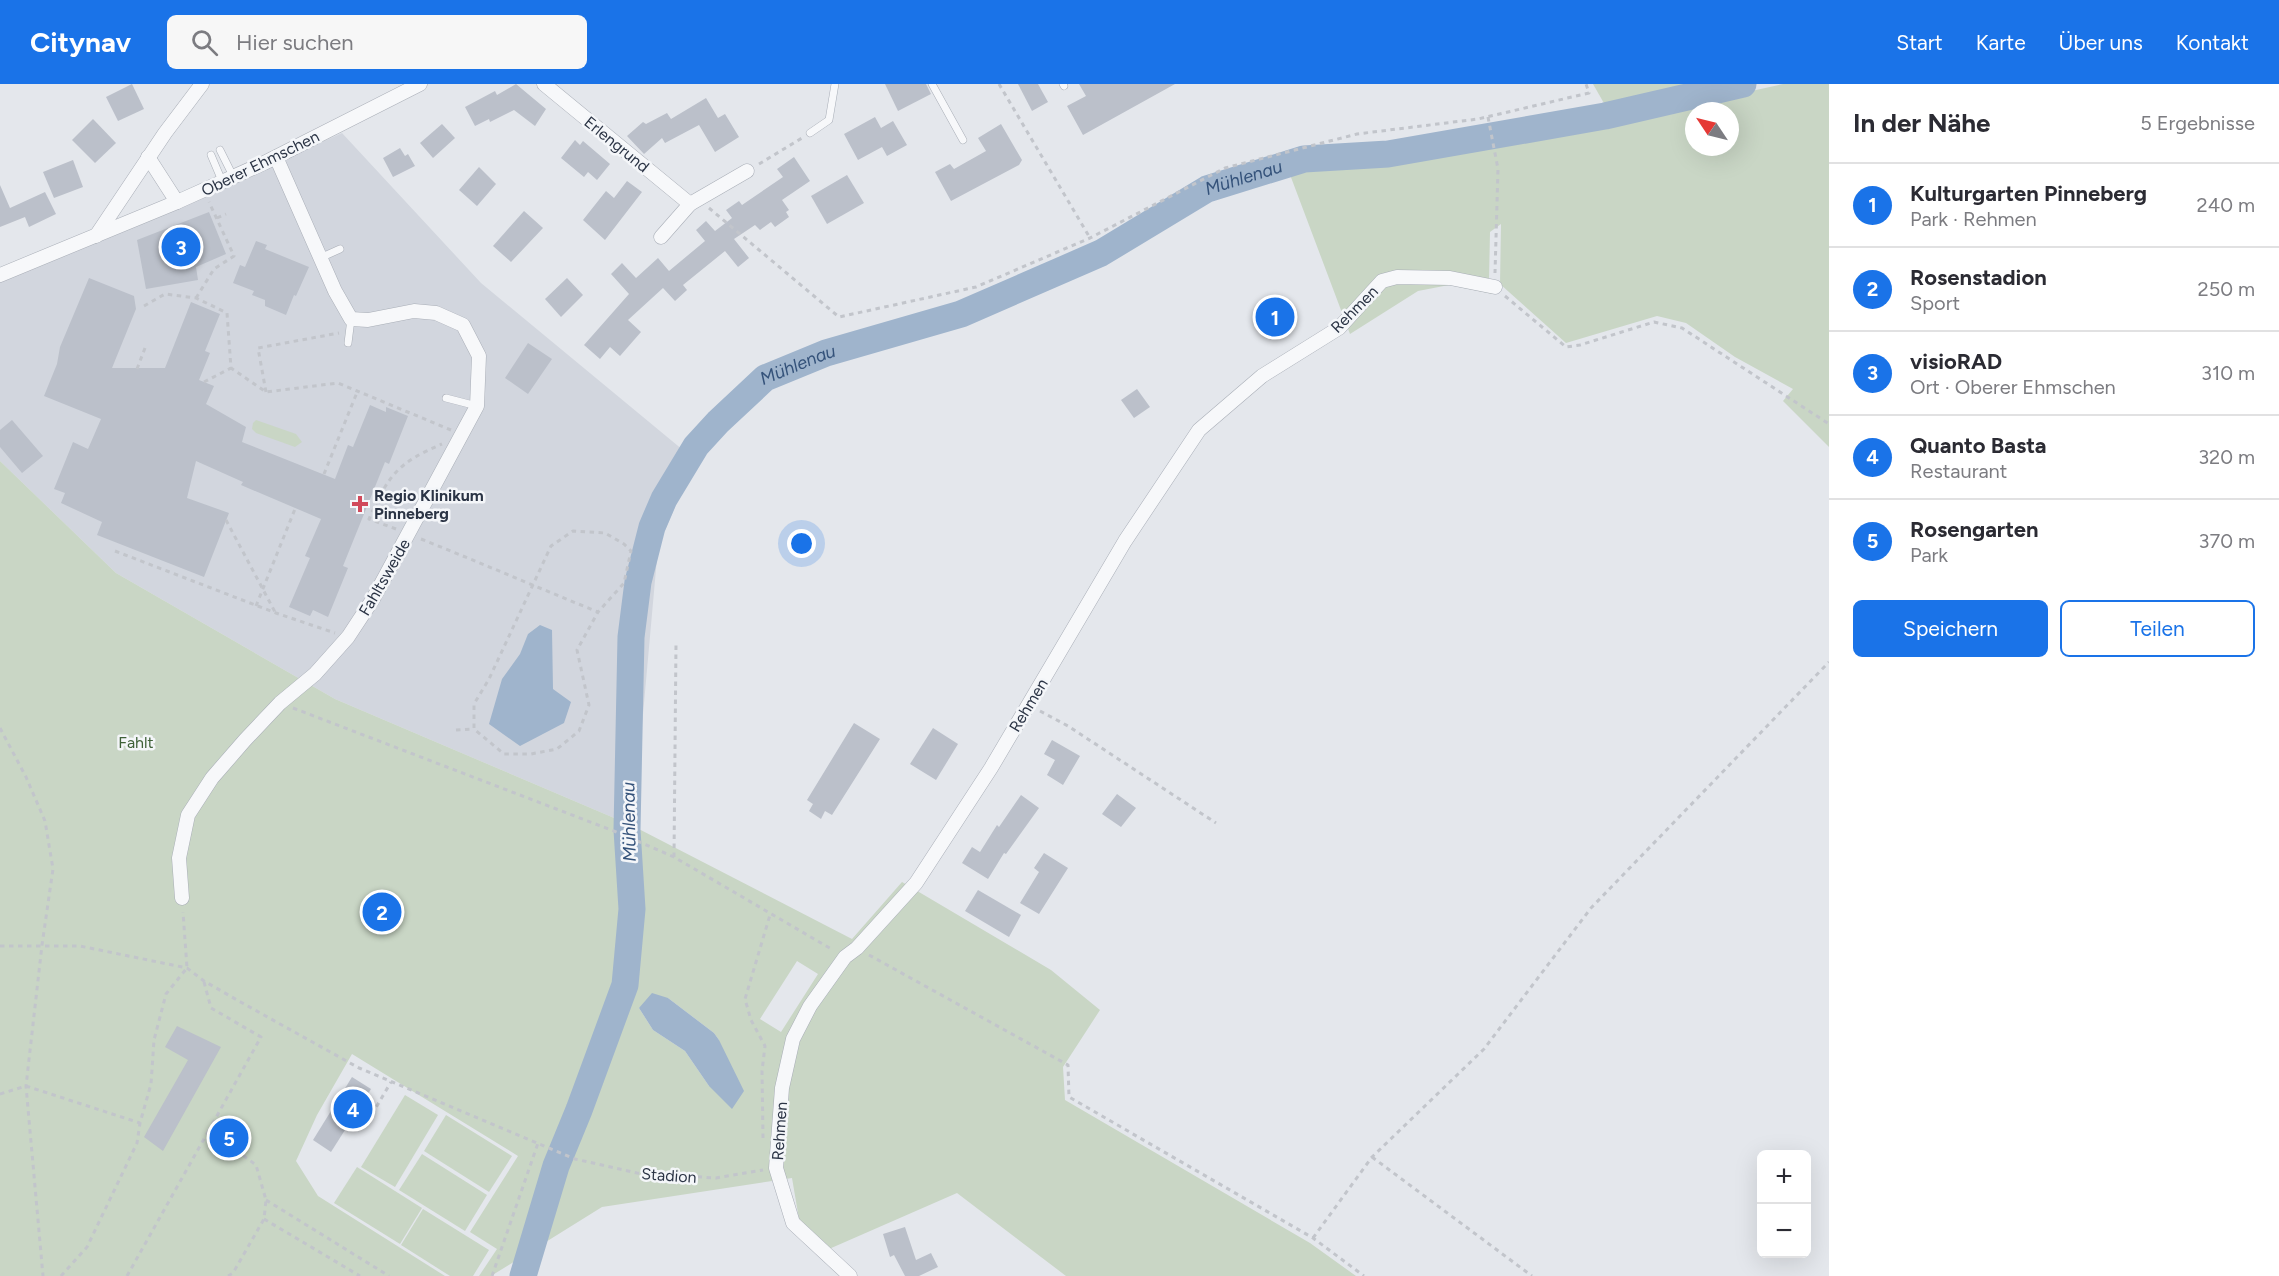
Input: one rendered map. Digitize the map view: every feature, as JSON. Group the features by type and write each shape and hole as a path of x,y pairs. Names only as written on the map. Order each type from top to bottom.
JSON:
{"street":[{"path":"96,236 148,157 202,84"},
{"name":"Oberer Ehmschen","path":"0,275 204,190 276,157 420,84"},
{"name":"Erlengrund","path":"544,84 694,202"},
{"path":"148,157 177,202"},
{"path":"276,157 350,326"},
{"path":"661,237 694,202 747,171"},
{"name":"Rehmen","path":"850,1276 793,1223 776,1168 782,1088 793,1039 810,1006 845,957 857,948 916,883 991,768 1125,541 1199,430 1262,376 1339,328 1382,280 1397,277 1450,279 1496,287"},
{"name":"Fahltsweide","path":"182,898 179,858 188,815 212,777 280,703 315,674 348,638 373,599 477,406 479,356 463,325 436,313 414,311 350,326"}],"lane":[{"path":"810,133 829,120 835,84"},
{"path":"932,84 963,140"},
{"path":"220,150 227,179"},
{"path":"211,155 227,179"},
{"path":"320,258 340,249"},
{"path":"348,343 350,326"},
{"path":"446,398 477,406"}],"path":[{"path":"999,84 1090,238"},
{"path":"694,202 838,317 976,287 1090,238 1225,168 1357,135 1488,117 1588,93 1586,84"},
{"path":"1488,117 1498,169 1494,258 1496,287 1566,347 1580,345 1654,322 1682,328 1829,424"},
{"path":"747,171 810,133"},
{"path":"196,298 214,269 234,256 204,190"},
{"path":"217,218 226,214"},
{"path":"144,306 165,294 196,298 227,313 231,368"},
{"path":"266,392 258,348 350,326"},
{"path":"137,369 145,348"},
{"path":"204,382 231,368"},
{"path":"231,368 266,392 338,383 462,435"},
{"path":"324,474 358,390"},
{"path":"462,435 426,451 399,468 384,486 369,519 598,612"},
{"path":"256,606 296,509"},
{"path":"226,519 276,613"},
{"path":"456,730 474,729 504,754 531,754 557,749 579,731 589,705 577,650 598,612 624,583 631,551 624,544 605,533 573,531 551,546 489,678 474,704 474,729"},
{"path":"115,551 256,606 348,638"},
{"path":"674,857 676,643"},
{"path":"1313,1238 1372,1157 1484,1049 1592,908 1829,662"},
{"path":"280,703 619,833 674,857 845,957"},
{"path":"1028,704 1068,726 1215,823"},
{"path":"0,728 26,777 45,821 53,869 26,1086 43,1276"},
{"path":"60,1276 87,1247 137,1143 151,1084 154,1040 166,994 187,968 182,898"},
{"path":"763,1148 762,1071 765,1046 751,1020 745,999 771,915"},
{"path":"0,946 80,946 187,968"},
{"path":"857,948 1068,1065 1069,1097 1313,1238 1364,1276"},
{"name":"Stadion","path":"187,968 204,981 359,1068 575,1159 637,1173 716,1178 763,1170"},
{"path":"127,1276 261,1037 211,1008 204,981"},
{"path":"364,1114 371,1116 391,1082"},
{"path":"0,1094 26,1086 140,1123"},
{"path":"209,1130 256,1165 266,1200 264,1219 233,1273 228,1276"},
{"path":"492,1276 538,1143"},
{"path":"1372,1157 1532,1276"},
{"path":"266,1200 389,1276"},
{"path":"264,1219 360,1276"},
{"path":"233,1273 238,1276"}],"shaded area":[{"name":"Regio Klinikum Pinneberg","path":"342,133 481,283 695,460 658,547 633,826 335,699 116,573 0,461 0,282 209,194"}],"green space":[{"path":"1593,84 1699,84 1605,105"},
{"path":"1783,84 1829,84 1829,447 1783,401 1793,389 1735,357 1686,323 1657,316 1566,343 1500,284 1501,224 1490,232 1489,280 1493,294 1449,285 1418,291 1350,334 1289,172 1381,163 1610,122 1685,106 1685,156 1739,156 1739,102 1701,102"},
{"path":"256,420 296,434 302,442 295,447 256,433 252,429"},
{"name":"Fahlt","path":"0,461 116,573 335,699 633,826 852,939 902,882 1051,970 1100,1010 1063,1067 1065,1100 1310,1243 1356,1276 1066,1276 957,1193 829,1249 799,1219 792,1178 602,1207 491,1276 479,1276 497,1249 470,1232 518,1156 352,1054 317,1115 296,1161 318,1196 445,1276 0,1276","holes":["797,961 818,974 781,1032 760,1019","668,998 714,1033 719,1040 709,1086 685,1051 653,1030 639,1008"]},
{"path":"405,1095 438,1115 395,1187 361,1167"},
{"path":"446,1115 512,1156 489,1192 424,1151"},
{"path":"422,1154 487,1195 465,1231 399,1190"},
{"path":"357,1167 422,1208 400,1244 334,1203"},
{"path":"423,1209 489,1250 473,1276 450,1276 401,1245"}],"water":[{"path":"540,625 552,630 553,689 571,702 564,723 520,746 489,724 502,679 520,654 528,634"},
{"path":"652,993 668,998 714,1033 719,1040 744,1091 732,1109 709,1086 685,1051 653,1030 639,1008"}],"building":[{"path":"132,84 144,109 118,121 106,97"},
{"path":"516,84 546,109 535,126 514,110 490,122 489,119 475,126 465,107 495,91 497,95"},
{"path":"885,84 926,84 931,94 898,111"},
{"path":"1018,84 1038,84 1048,102 1032,111"},
{"path":"1079,84 1175,84 1083,135 1067,106 1086,96"},
{"path":"706,98 718,118 725,114 739,137 715,152 699,125 665,143 662,138 644,154 627,136 643,122 646,124 667,113 671,119"},
{"path":"875,117 881,128 893,121 907,145 887,156 882,147 858,160 844,134"},
{"path":"93,119 116,143 95,163 72,140"},
{"path":"442,124 455,138 433,158 420,143"},
{"path":"1001,124 1022,160 1019,165 951,201 935,172 950,164 954,169 986,151 978,138"},
{"path":"575,140 580,145 583,141 610,164 597,180 588,172 584,177 561,158"},
{"path":"400,148 405,156 408,154 415,166 393,177 383,158"},
{"path":"794,157 810,181 782,200 789,210 786,212 789,217 775,227 771,222 760,230 755,225 734,239 749,258 738,267 725,251 683,285 687,290 675,301 663,288 628,320 641,332 620,356 610,347 600,359 584,345 629,294 611,274 622,263 636,278 658,258 669,271 705,241 696,230 706,221 715,231 732,218 726,210 739,201 742,205 783,177 777,169"},
{"path":"73,160 83,187 54,198 43,172"},
{"path":"479,167 496,184 477,206 459,190"},
{"path":"847,175 864,203 827,224 811,196"},
{"path":"627,181 642,192 605,240 583,220 606,191 614,198"},
{"path":"0,185 10,208 45,192 56,214 29,227 25,217 0,227"},
{"path":"524,211 543,228 511,262 493,246"},
{"path":"209,212 226,254 196,267 198,280 146,289 137,240"},
{"path":"256,241 267,245 265,249 309,267 286,315 265,306 265,300 252,295 254,291 233,283 240,265 245,267"},
{"path":"89,278 134,296 136,309 112,368 165,368 191,302 220,314 205,351 210,353 199,380 214,386 206,404 246,427 242,442 335,479 348,445 353,447 370,405 386,412 386,407 408,416 389,464 385,462 343,566 348,568 328,617 313,610 310,616 289,607 310,558 305,556 321,519 241,485 243,482 196,461 187,498 229,513 204,577 97,535 102,522 61,503 65,493 54,489 73,442 88,449 101,419 44,396 57,364 60,347"},
{"path":"567,278 583,295 561,317 545,299"},
{"path":"1276,301 1289,319 1274,330 1261,312"},
{"path":"528,343 552,359 528,394 505,378"},
{"path":"1137,389 1150,407 1134,418 1121,400"},
{"path":"12,420 43,456 22,473 0,447 0,430"},
{"path":"854,723 880,739 832,815 825,811 821,819 809,811 813,804 807,800"},
{"path":"933,728 958,744 936,780 910,764"},
{"path":"1052,740 1080,756 1063,785 1047,775 1055,760 1044,754"},
{"path":"1117,794 1136,808 1121,827 1102,814"},
{"path":"1021,795 1039,808 1006,854 1004,853 988,879 962,863 972,847 980,852 997,825 999,827"},
{"path":"1044,853 1068,868 1039,914 1020,903 1039,872 1034,868"},
{"path":"978,890 1021,915 1009,937 965,911"},
{"path":"177,1026 221,1047 163,1151 144,1137 188,1060 165,1047"},
{"path":"352,1077 371,1089 331,1152 313,1140"},
{"path":"905,1227 916,1260 931,1253 938,1267 919,1276 905,1276 894,1255 890,1257 883,1234"}],"waterway":[{"name":"Mühlenau","path":"523,1276 556,1166 625,985 632,909 627,830 631,637 638,582 652,527 664,499 696,446 718,422 765,378 826,353 961,314 1101,253 1207,189 1304,159 1388,154 1605,116 1743,84"}],"place":[{"name":"visioRAD","path":"181,247"},
{"name":"Kulturgarten Pinneberg","path":"1275,317"},
{"name":"Regio Klinikum Pinneberg","path":"360,504"},
{"name":"Rosenstadion","path":"382,912"},
{"name":"Quanto Basta","path":"353,1109"},
{"name":"Rosengarten","path":"229,1138"}]}
